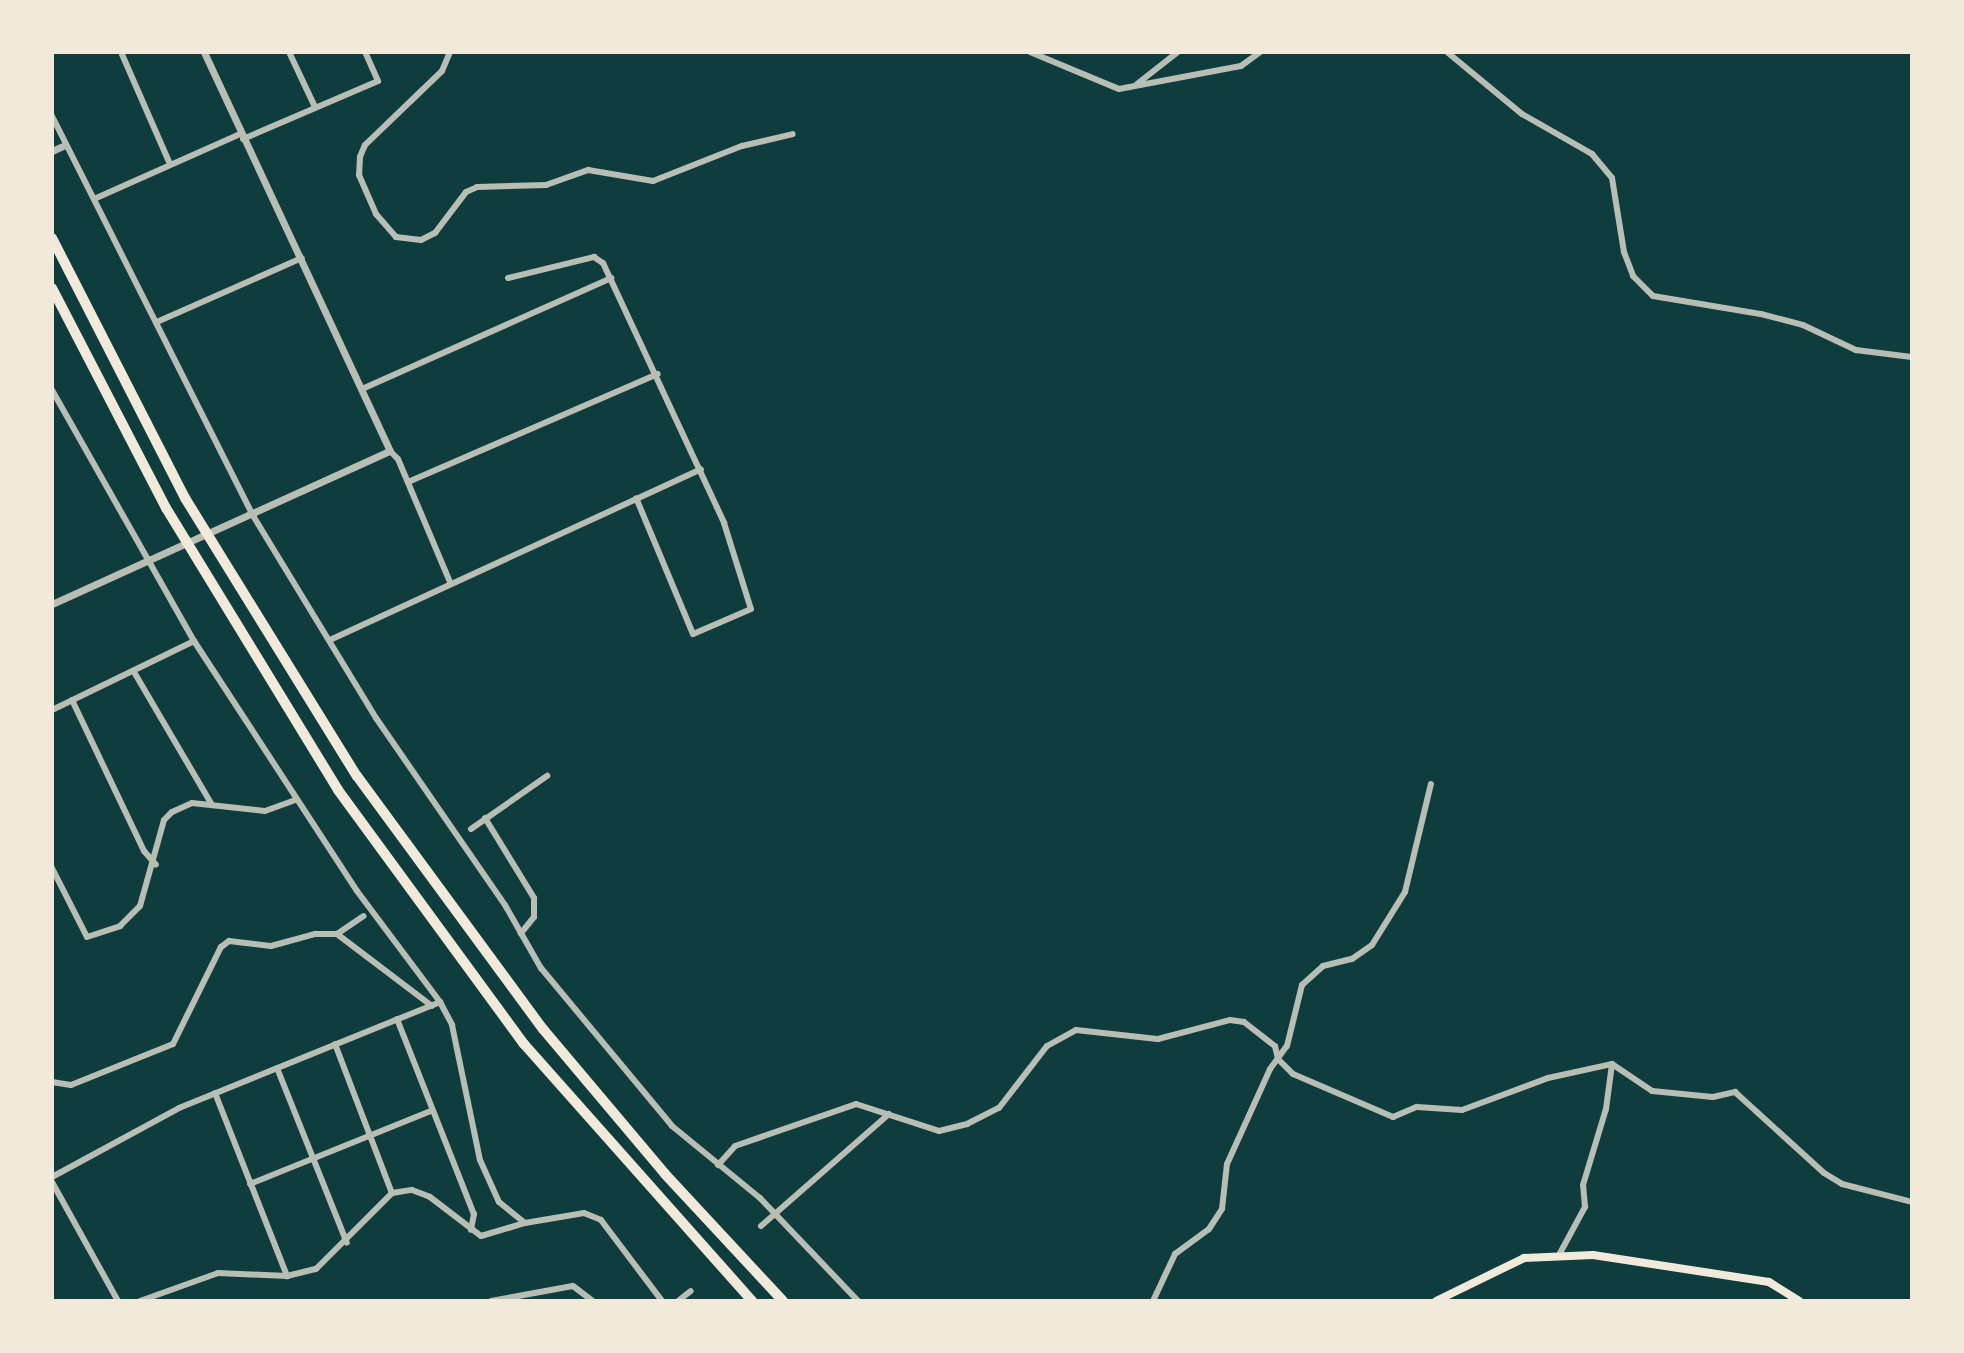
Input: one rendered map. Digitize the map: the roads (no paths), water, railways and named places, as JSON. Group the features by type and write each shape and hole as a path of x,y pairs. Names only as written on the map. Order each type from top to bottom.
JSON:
{"highway":[{"path":"52,238 185,498 357,776 543,1029 665,1174 783,1301"},
{"path":"52,288 166,508 338,790 524,1044 752,1301"}],"main road":[{"path":"1436,1301 1524,1258 1559,1255 1593,1255 1769,1282 1799,1301"}],"street":[{"path":"121,52 170,164"},
{"path":"204,52 390,451 408,482 450,582"},
{"path":"289,52 315,107"},
{"path":"94,199 170,164 378,81 365,52"},
{"path":"450,52 442,71 365,145 360,157 359,175 376,214 396,237 421,240 435,233 466,192 477,187 546,185 588,170 653,181 742,146 793,134"},
{"path":"1030,52 1119,89 1241,66 1260,52"},
{"path":"1134,86 1178,52"},
{"path":"1447,52 1522,114 1592,154 1612,178 1624,252 1633,276 1653,296 1772,317 1856,350 1912,357"},
{"path":"52,116 159,321 252,514 332,639 376,718 521,933 585,1025 672,1126 775,1214 858,1301"},
{"path":"52,151 65,145"},
{"path":"508,278 594,257 611,278 701,469 751,609 693,634 636,498"},
{"path":"159,321 302,258"},
{"path":"362,389 611,278"},
{"path":"408,482 658,374"},
{"path":"52,390 146,564 194,641 296,800 452,1025 480,1160 499,1202 525,1223"},
{"path":"52,604 390,451"},
{"path":"332,639 701,469"},
{"path":"52,710 194,641"},
{"path":"134,672 212,805"},
{"path":"72,700 144,851 156,865"},
{"path":"471,829 547,776"},
{"path":"1153,1301 1175,1254 1218,1219 1227,1164 1294,1027 1302,985 1323,966 1352,959 1372,945 1405,892 1431,784"},
{"path":"52,868 87,937 120,926 140,906 156,865 164,820 172,812 192,803 265,811 296,800"},
{"path":"485,818 534,898 534,917 521,933"},
{"path":"52,1082 71,1085 173,1044 229,941 271,946 315,934 337,934 364,916"},
{"path":"337,934 436,1004"},
{"path":"118,1301 52,1180 215,1093 436,1004"},
{"path":"397,1019 474,1214 471,1230"},
{"path":"718,1165 735,1146 833,1109 856,1104 939,1131 967,1124 999,1108 1047,1046 1076,1030 1158,1039 1230,1020 1244,1022 1275,1046 1278,1059 1293,1074 1393,1117 1417,1107 1462,1110 1548,1078 1612,1064 1652,1091 1713,1097 1735,1092 1824,1173 1842,1184 1912,1202"},
{"path":"335,1044 372,1134 392,1193"},
{"path":"1559,1255 1585,1207 1583,1185 1606,1109 1612,1064"},
{"path":"277,1068 347,1243"},
{"path":"215,1093 287,1276"},
{"path":"250,1184 433,1110"},
{"path":"761,1226 889,1114"},
{"path":"140,1301 218,1273 287,1276 316,1269 347,1243 392,1193 412,1190 430,1197 481,1236 525,1223 584,1213 601,1220 662,1301"},
{"path":"491,1301 573,1286 593,1301"},
{"path":"678,1301 691,1291"}]}
